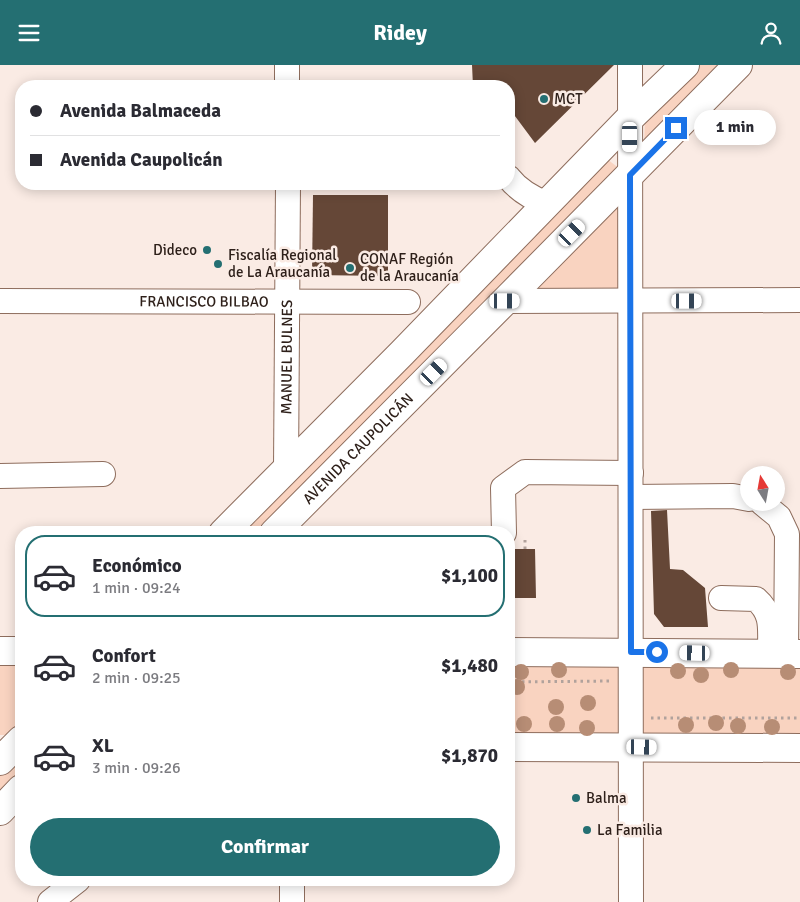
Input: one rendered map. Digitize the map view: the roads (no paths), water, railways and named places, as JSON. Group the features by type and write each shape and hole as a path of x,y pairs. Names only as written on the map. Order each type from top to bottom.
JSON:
{"main road":[{"path":"230,526 600,148 686,65"},
{"name":"AVENIDA CAUPOLICÁN","path":"293,523 505,301 738,65"},
{"path":"293,523 293,497 298,475 305,455 312,443"},
{"path":"0,651 15,651"},
{"path":"515,651 786,654"},
{"path":"0,761 15,742"},
{"path":"515,747 800,748"},
{"path":"0,811 15,795"}],"street":[{"path":"287,65 287,80"},
{"path":"630,65 631,902"},
{"path":"600,148 630,175"},
{"path":"515,184 533,199 547,204"},
{"name":"MANUEL BULNES","path":"286,469 288,190"},
{"path":"505,301 800,300"},
{"name":"FRANCISCO BILBAO","path":"0,301 408,302"},
{"path":"504,526 503,488 525,472 631,473"},
{"path":"0,476 103,474"},
{"path":"631,497 740,497"},
{"path":"772,511 779,517 787,535 786,654"},
{"path":"721,599 756,599 770,617 786,654"},
{"path":"50,902 70,886"},
{"path":"292,886 292,902"}],"place":[{"name":"MCT","path":"544,99"},
{"name":"Dideco","path":"207,250"},
{"name":"Fiscalía Regional de La Araucanía","path":"218,264"},
{"name":"CONAF Región de la Araucanía","path":"350,268"},
{"name":"Balma","path":"576,798"},
{"name":"La Familia","path":"587,830"}]}
